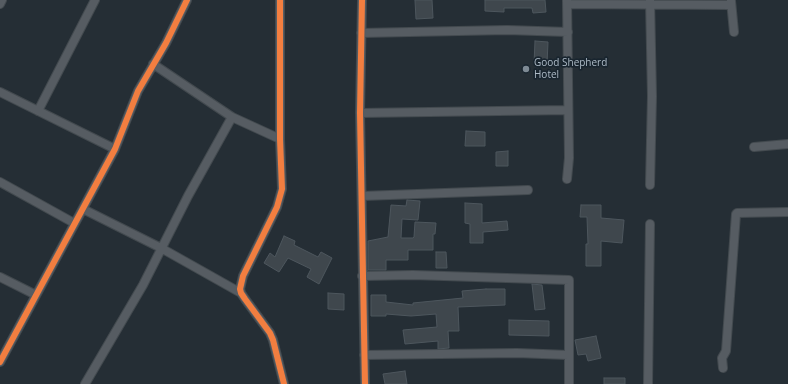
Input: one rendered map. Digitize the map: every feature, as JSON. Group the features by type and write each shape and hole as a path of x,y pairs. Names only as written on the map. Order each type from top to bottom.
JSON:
{"street":[{"path":"0,4 2,0"},
{"path":"38,111 95,0"},
{"path":"0,362 115,149 133,102 166,43 187,0"},
{"path":"241,293 240,286 243,276 277,207 282,189 280,139 280,0"},
{"path":"362,0 360,113 365,384"},
{"path":"568,179 567,2 731,2 734,32"},
{"path":"650,3 652,96 650,185"},
{"path":"361,33 507,30 568,32"},
{"path":"153,64 232,117 280,139"},
{"path":"0,92 115,149"},
{"path":"360,113 568,110"},
{"path":"86,384 143,285 188,196 232,117"},
{"path":"754,147 788,144"},
{"path":"0,182 74,223"},
{"path":"362,196 528,190"},
{"path":"83,208 161,248 241,293 270,333 284,384"},
{"path":"723,368 722,358 726,351 736,214 788,212"},
{"path":"648,384 650,224"},
{"path":"362,276 413,275 569,280 569,384"},
{"path":"0,277 36,296"},
{"path":"364,355 568,355"}],"building":[{"path":"415,0 432,0 433,18 416,19"},
{"path":"485,0 545,0 546,12 533,13 532,8 504,8 504,12 485,11"},
{"path":"535,41 548,42 547,64 534,64"},
{"path":"466,131 485,132 485,146 465,146"},
{"path":"508,151 508,166 496,166 496,152"},
{"path":"407,200 420,201 418,220 402,219 401,238 414,237 415,222 436,223 435,234 433,234 433,250 408,250 408,260 386,260 386,270 368,270 368,241 388,237 391,205 406,206"},
{"path":"465,203 482,204 482,223 507,221 508,230 483,232 483,243 470,243 470,224 465,223"},
{"path":"581,205 601,205 601,218 624,220 622,243 601,241 601,266 586,266 586,244 588,244 587,217 580,217"},
{"path":"284,236 295,241 294,245 318,257 321,252 332,258 319,284 307,277 311,269 288,258 279,272 264,263 270,253 275,257"},
{"path":"436,252 446,252 447,268 436,268"},
{"path":"532,284 542,285 545,309 535,310"},
{"path":"505,289 505,305 458,307 459,331 448,331 449,348 438,349 438,341 405,344 403,330 437,327 436,314 411,316 386,314 386,316 371,316 371,295 386,295 386,302 413,305 413,303 463,298 462,291"},
{"path":"328,293 344,294 344,310 328,309"},
{"path":"509,320 549,321 549,336 509,335"},
{"path":"596,336 601,358 588,361 586,354 578,355 575,340"},
{"path":"405,371 407,384 385,384 383,374"},
{"path":"604,378 625,378 625,384 604,384"}],"cycle path":[{"path":"0,362 115,149 138,91 166,43 187,0"},
{"path":"280,0 280,139 282,189 277,207 243,276 240,289 245,299 270,333 284,384"},
{"path":"362,0 360,113 365,384"}],"place":[{"name":"Good Shepherd Hotel","path":"526,69"}]}
